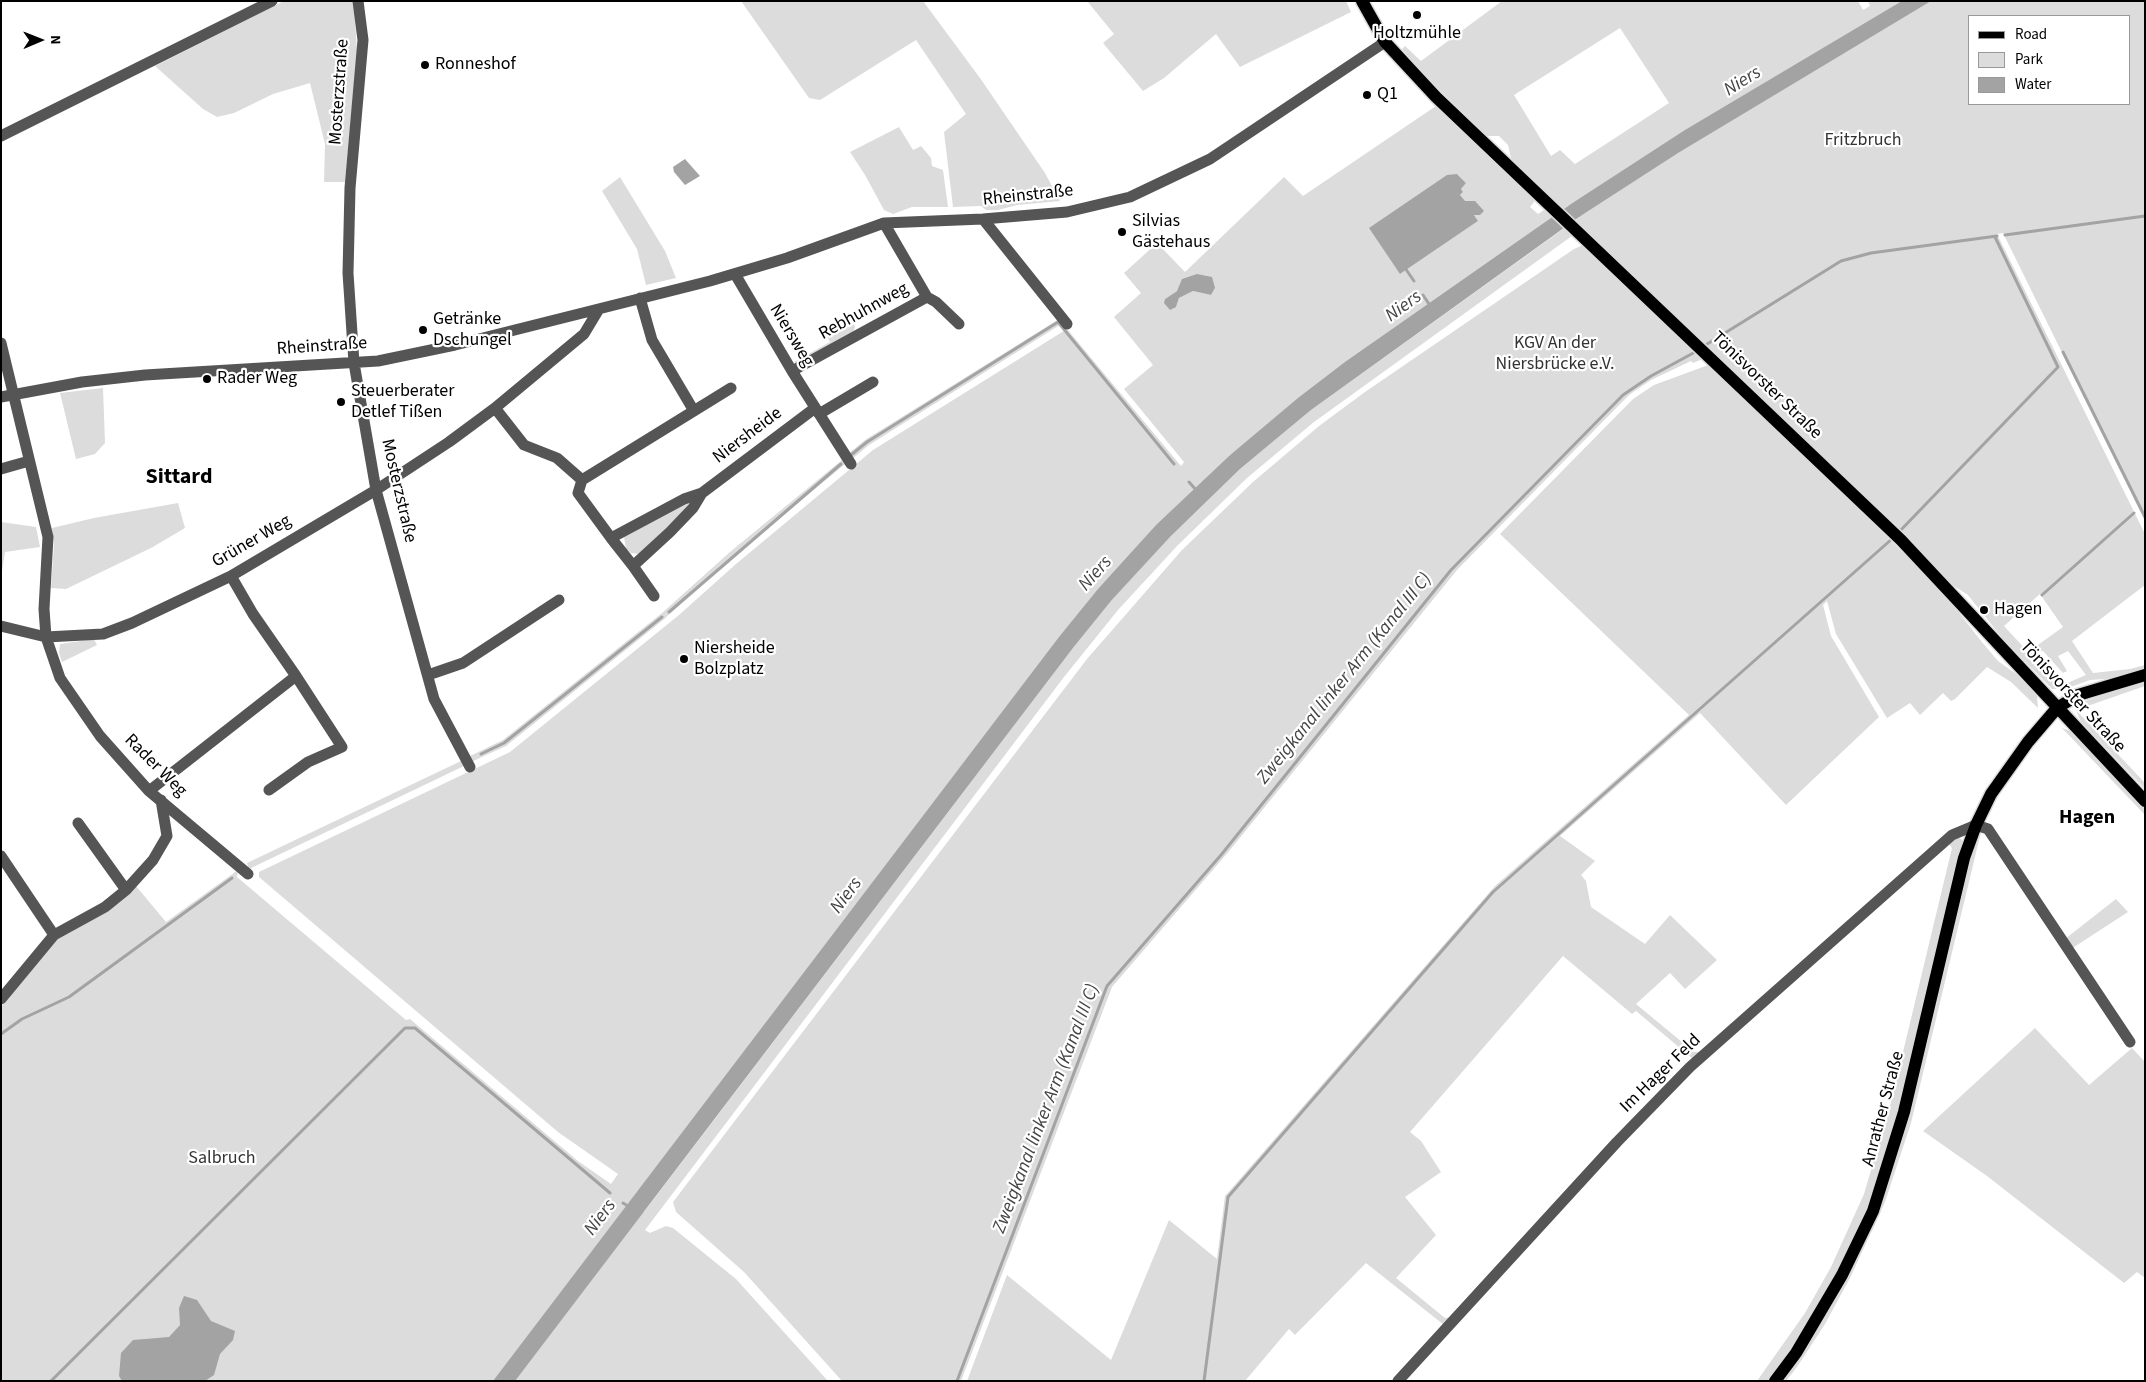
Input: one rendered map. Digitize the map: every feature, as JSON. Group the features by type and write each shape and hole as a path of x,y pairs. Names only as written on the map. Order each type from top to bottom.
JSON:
{"main road":[{"name":"Tönisvorster Straße","path":"1362,1 1385,42 1436,97 1891,530 2145,801"},
{"name":"Anrather Straße","path":"1775,1381 1796,1354 1842,1275 1873,1211 1904,1112 1964,858 1976,825 1991,794 2010,765 2057,708 2078,694 2145,675"}],"street":[{"path":"1,136 272,1"},
{"name":"Mosterzstraße","path":"358,1 363,40 350,188 348,273 354,363 376,490 434,699 470,767"},
{"name":"Rheinstraße","path":"1,397 145,375 378,361 456,345 735,274 884,223 983,219 1067,212 1130,197 1210,159 1385,42"},
{"path":"983,219 1067,324"},
{"path":"884,223 927,297 936,302 959,324"},
{"name":"Niersweg","path":"735,274 792,372 851,464"},
{"name":"Rebhuhnweg","path":"792,372 927,297"},
{"path":"640,298 652,340 694,411"},
{"name":"Grüner Weg","path":"1,626 46,638 103,634 132,623 231,576 376,490 495,408 584,334 599,309"},
{"name":"Rader Weg","path":"1,343 48,537 44,609 46,638 60,678 74,702 100,736 149,791 248,874"},
{"path":"817,411 873,382"},
{"path":"654,596 578,493 582,480 731,388"},
{"path":"495,408 524,446 557,458 582,480"},
{"name":"Niersheide","path":"611,538 684,499 702,493 817,411"},
{"path":"1,469 30,461"},
{"name":"Niersheide","path":"633,566 693,508 702,493"},
{"path":"231,576 253,614 342,747 308,762 269,790"},
{"path":"428,675 464,663 560,600"},
{"path":"149,791 296,676"},
{"path":"1,999 54,935 106,907 126,890 153,860 166,841 167,830 161,800"},
{"path":"78,823 126,890"},
{"path":"1976,825 1988,829 2130,1042"},
{"name":"Im Hager Feld","path":"1398,1381 1617,1142 1690,1067 1952,835 1976,825"},
{"path":"1,856 54,935"}],"green space":[{"path":"284,1 354,1 357,52 345,182 324,182 325,144 310,83 273,94 234,113 217,117 203,109 155,66"},
{"path":"741,1 923,1 980,78 1045,173 1060,201 1017,205 998,210 986,210 981,206 953,207 944,132 966,114 916,40 820,100 809,98"},
{"path":"1087,1 1346,1 1351,12 1240,67 1216,34 1164,78 1143,91 1103,43 1114,34"},
{"path":"1502,1 1858,1 1863,10 1870,6 1868,1 2145,1 2145,521 2003,233 1997,234 2145,534 2145,585 2072,641 2093,673 2130,669 2145,665 2145,671 2120,678 2090,680 2065,689 2052,689 2003,639 1968,595 1951,584 1708,347 1701,353 1705,358 1693,363 1691,361 1651,380 1629,395 1457,570 1230,850 1112,987 961,1381 842,1381 744,1272 676,1212 673,1202 1087,659 1182,550 1253,482 1319,426 1365,392 1574,249 1585,244 1702,341 1583,228 1314,422 1247,478 1177,546 1118,610 1064,677 645,1230 650,1233 666,1226 673,1228 736,1279 828,1381 1,1381 1,1007 57,939 136,886 166,922 238,870 237,877 406,1020 410,1019 578,1161 611,1184 618,1174 558,1132 259,877 259,872 510,752 679,615 736,564 873,450 1067,329 1181,466 1184,462 1124,389 1153,365 1114,317 1141,293 1124,273 1157,243 1185,272 1284,177 1303,196 1436,106 1534,196 1534,202 1530,207 1538,214 1556,202 1517,166 1511,158 1508,145 1499,136 1487,136 1420,71 1402,49 1405,46 1421,61","holes":["1620,28 1669,103 1575,164 1560,150 1551,156 1514,95","1457,174 1466,183 1461,189 1463,192 1460,195 1478,221 1400,274","1568,206 1580,217 1311,410 1240,469 1170,537 1111,601 1073,648 644,1212 631,1201 1157,524 1229,456","1215,288 1211,295 1193,291 1179,298 1176,307 1165,299 1177,291","2040,594 2063,627 2028,652 2004,626","2043,651 2063,673 2067,671 2058,656 2068,651 2086,675 2065,684 2050,680 2025,655"]},
{"path":"899,127 913,150 921,146 931,158 932,166 943,170 948,207 912,207 893,214 884,210 850,152"},
{"path":"620,177 665,251 676,278 646,285 637,249 602,191"},
{"path":"1059,319 1063,323 869,445 852,459 848,454 865,440"},
{"path":"849,322 854,323 853,334 799,364 794,362 830,342 826,334"},
{"path":"1711,364 1943,592 1998,661 2019,676 2037,695 2038,708 2011,682 1987,667 1955,699 1951,701 1943,693 1920,715 1910,703 1887,718 1836,634 1827,601 1823,605 1831,636 1879,717 1786,805 1700,713 1560,836 1595,861 1581,875 1586,881 1591,907 1645,944 1670,915 1717,960 1685,989 1670,973 1636,1004 1694,1052 1701,1052 1693,1059 1636,1011 1632,1014 1563,956 1410,1132 1421,1141 1441,1172 1405,1197 1436,1235 1396,1278 1445,1318 1451,1317 1444,1325 1366,1263 1295,1335 1289,1329 1245,1381 967,1381 1007,1275 1111,1360 1169,1220 1217,1259 1225,1196 1495,886 1689,715 1500,534 1633,399 1654,385"},
{"path":"103,388 105,443 95,454 76,459 60,393"},
{"path":"842,460 845,464 733,557 663,620 506,746 471,762 468,757 503,740 662,613 730,552"},
{"path":"690,500 689,507 640,554 631,553 626,549 624,537"},
{"path":"178,503 185,528 151,548 66,589 51,588 54,544 52,528 94,518"},
{"path":"1,522 36,527 40,547 5,552 2,571"},
{"path":"94,639 97,645 62,662 59,653 60,644"},
{"path":"2145,680 2145,686 2076,710 2086,701"},
{"path":"2076,710 2145,783 2145,789 2081,722"},
{"path":"2062,728 2073,732 2145,808 2145,815"},
{"path":"461,761 464,766 249,869 247,863"},
{"path":"1980,836 1911,1123 1885,1202 1850,1278 1825,1324 1797,1367 1786,1381 1781,1381 1866,1235 1973,841"},
{"path":"1958,837 1962,840 1962,846 1905,1091 1867,1209 1842,1264 1819,1307 1769,1381 1757,1381 1805,1313 1831,1267 1864,1194 1891,1102 1952,848 1948,843"},
{"path":"2116,899 2128,912 2071,949 2065,939"},
{"path":"2035,1028 2089,1085 2132,1048 2145,1062 2145,1278 2137,1272 2124,1283 1987,1176 1923,1131"}],"water":[{"path":"1902,1 1931,1 1678,153 1582,215 1311,410 1240,469 1170,537 1111,601 1073,648 515,1381 493,1381 1059,637 1098,589 1157,524 1229,456 1298,398 1345,362 1571,204 1685,130"},
{"path":"685,159 700,176 685,185 674,172 673,167"},
{"path":"1457,174 1466,183 1461,189 1463,192 1460,195 1465,201 1475,201 1484,211 1480,215 1474,215 1478,221 1400,274 1369,228 1447,175"},
{"path":"1197,274 1212,277 1215,288 1211,295 1193,291 1179,298 1176,307 1170,310 1164,303 1165,299 1177,291 1182,279"},
{"path":"184,1296 197,1300 211,1321 235,1331 233,1340 220,1354 214,1375 205,1381 122,1381 119,1376 121,1353 133,1340 169,1337 180,1325 179,1308"}],"waterway":[{"name":"Zweigkanal linker Arm (Kanal III C)","path":"2005,235 2145,216"},
{"name":"Zweigkanal linker Arm (Kanal III C)","path":"1704,346 1841,261 1871,253 1997,236"},
{"path":"1898,533 2058,367 1995,237"},
{"name":"Niers","path":"1405,268 1414,281"},
{"name":"Niers","path":"1423,295 1431,307"},
{"path":"851,455 867,442 1058,322 1174,464"},
{"name":"Zweigkanal linker Arm (Kanal III C)","path":"957,1381 1107,986 1221,855 1451,570 1623,395 1651,376 1697,351"},
{"path":"2063,352 2145,517"},
{"path":"669,612 841,464"},
{"path":"1189,482 1197,491"},
{"path":"2042,595 2134,513"},
{"path":"1204,1381 1228,1197 1493,892 1893,538"},
{"path":"481,754 504,743 662,617"},
{"path":"1,1034 22,1019 69,997 232,878"},
{"name":"Niers","path":"51,1381 405,1028 415,1028 610,1193"},
{"name":"Niers","path":"623,1203 631,1208"}],"place":[{"name":"Holtzmühle","path":"1417,15"},
{"name":"Ronneshof","path":"425,65"},
{"name":"Q1","path":"1367,95"},
{"name":"Silvias Gästehaus","path":"1122,232"},
{"name":"Getränke Dschungel","path":"423,330"},
{"name":"Rader Weg","path":"207,379"},
{"name":"Steuerberater Detlef Tißen","path":"341,402"},
{"name":"Hagen","path":"1984,610"},
{"name":"Niersheide Bolzplatz","path":"684,659"}],"district":[{"name":"Sittard","path":"179,478"},
{"name":"Hagen","path":"2087,819"}],"park label":[{"name":"Fritzbruch","path":"1863,141"},
{"name":"KGV An der Niersbrücke e.V.","path":"1555,354"},
{"name":"Salbruch","path":"222,1159"}]}
